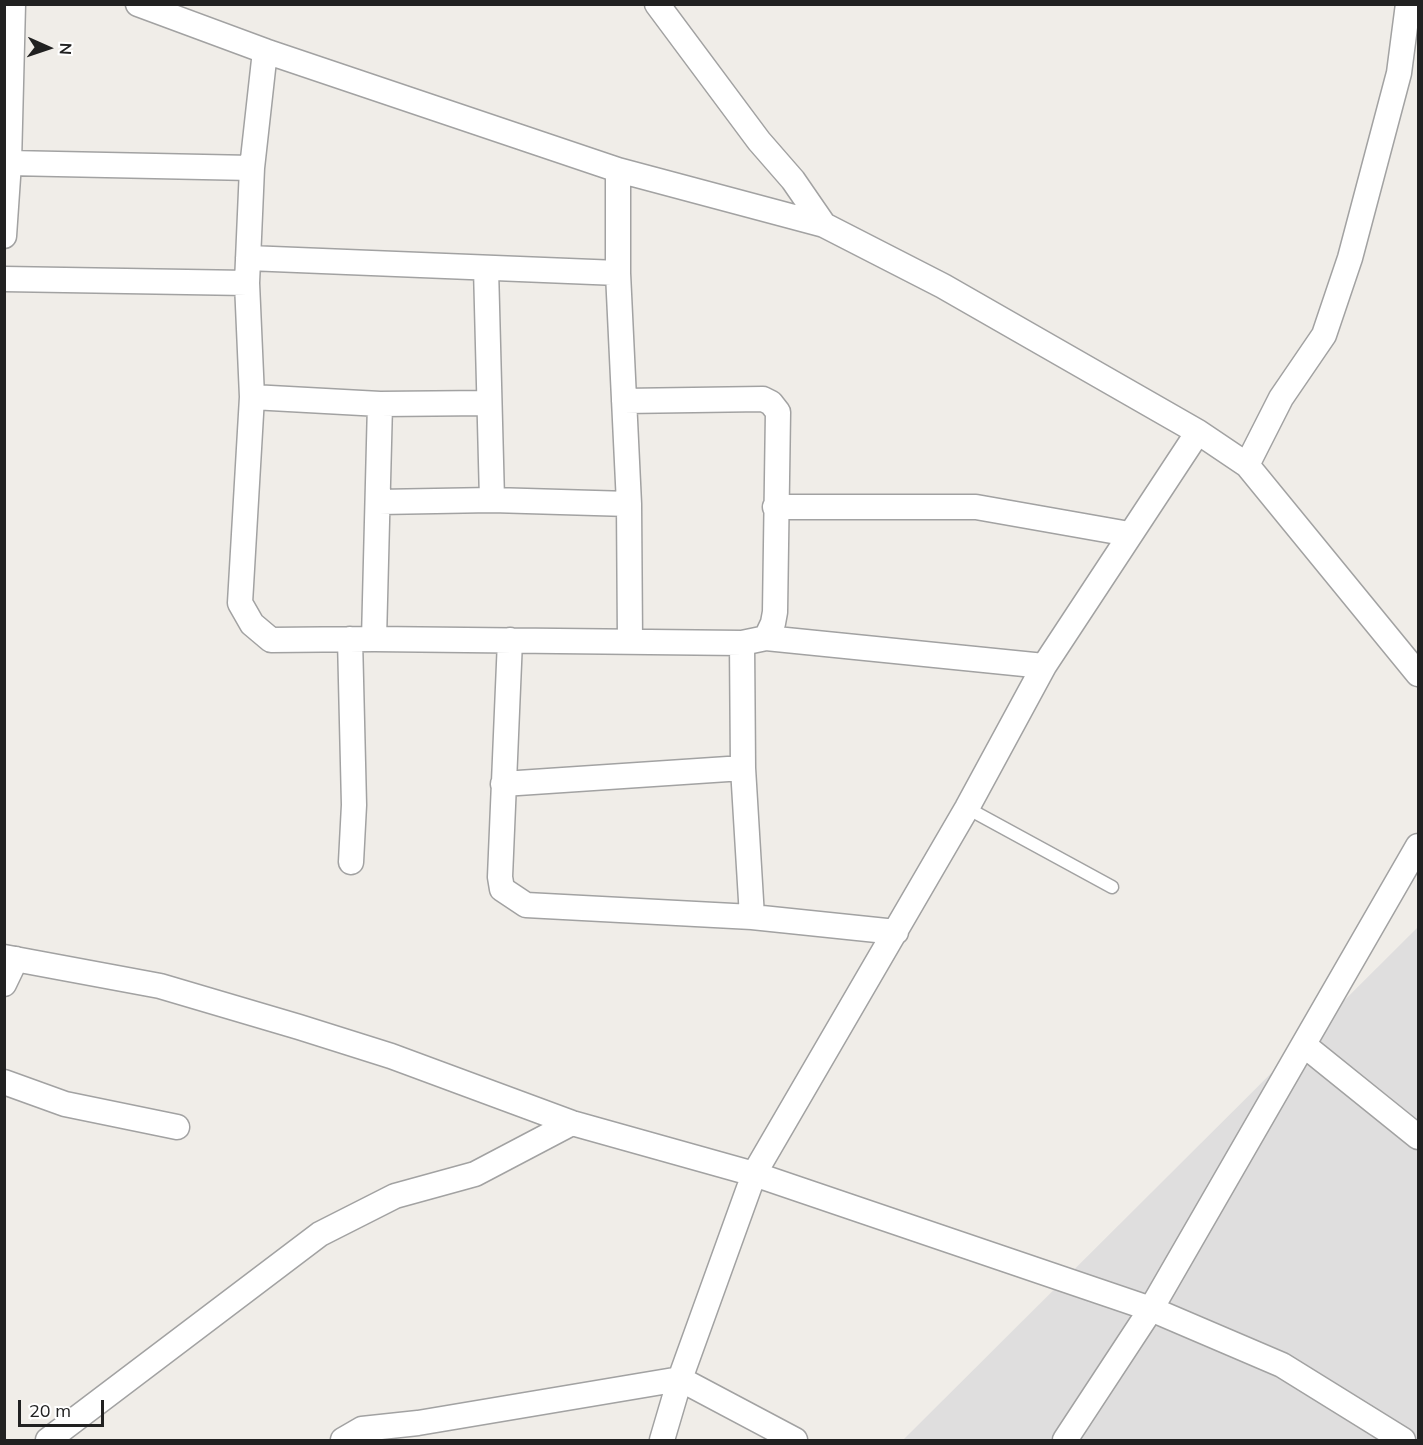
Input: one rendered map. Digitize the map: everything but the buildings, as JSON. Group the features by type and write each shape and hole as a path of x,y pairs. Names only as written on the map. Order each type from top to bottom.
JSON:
{"street":[{"path":"4,236 9,163 12,4"},
{"path":"138,4 265,51 618,170 824,225 943,286 1198,432 1247,465 1419,674"},
{"path":"657,4 759,141 793,180 824,225"},
{"path":"1247,465 1281,398 1324,335 1350,258 1399,72 1408,4"},
{"path":"265,51 252,168 247,283 252,397 240,603 252,624 271,640 742,643 766,638 1044,666"},
{"path":"9,163 252,168"},
{"path":"618,170 618,273 629,504 630,641"},
{"path":"248,258 618,273"},
{"path":"486,268 492,500"},
{"path":"4,279 247,283"},
{"path":"252,397 380,404 488,403"},
{"path":"624,401 764,399 778,412 775,612 774,623 766,638"},
{"path":"351,862 362,639 378,502 380,404"},
{"path":"663,1440 680,1379 754,1174 967,808 1044,666 1198,432"},
{"path":"378,502 492,500 629,504"},
{"path":"775,507 976,507 1130,534"},
{"path":"510,640 502,784 500,877 502,889 526,905 752,917 896,932"},
{"path":"742,643 743,768 752,917"},
{"path":"502,784 743,768"},
{"path":"1065,1440 1151,1309 1419,846"},
{"path":"4,984 10,958 160,987 288,1023 391,1056 572,1123 754,1174 1151,1309 1282,1365 1404,1440"},
{"path":"1304,1046 1419,1137"},
{"path":"4,1082 65,1104 177,1127"},
{"path":"48,1440 320,1234 395,1196 474,1174 572,1123"},
{"path":"343,1440 362,1430 418,1423 680,1379 795,1440"}],"lane":[{"path":"967,808 1112,887"}],"shaded area":[{"path":"1418,927 1418,1440 903,1440"}]}
